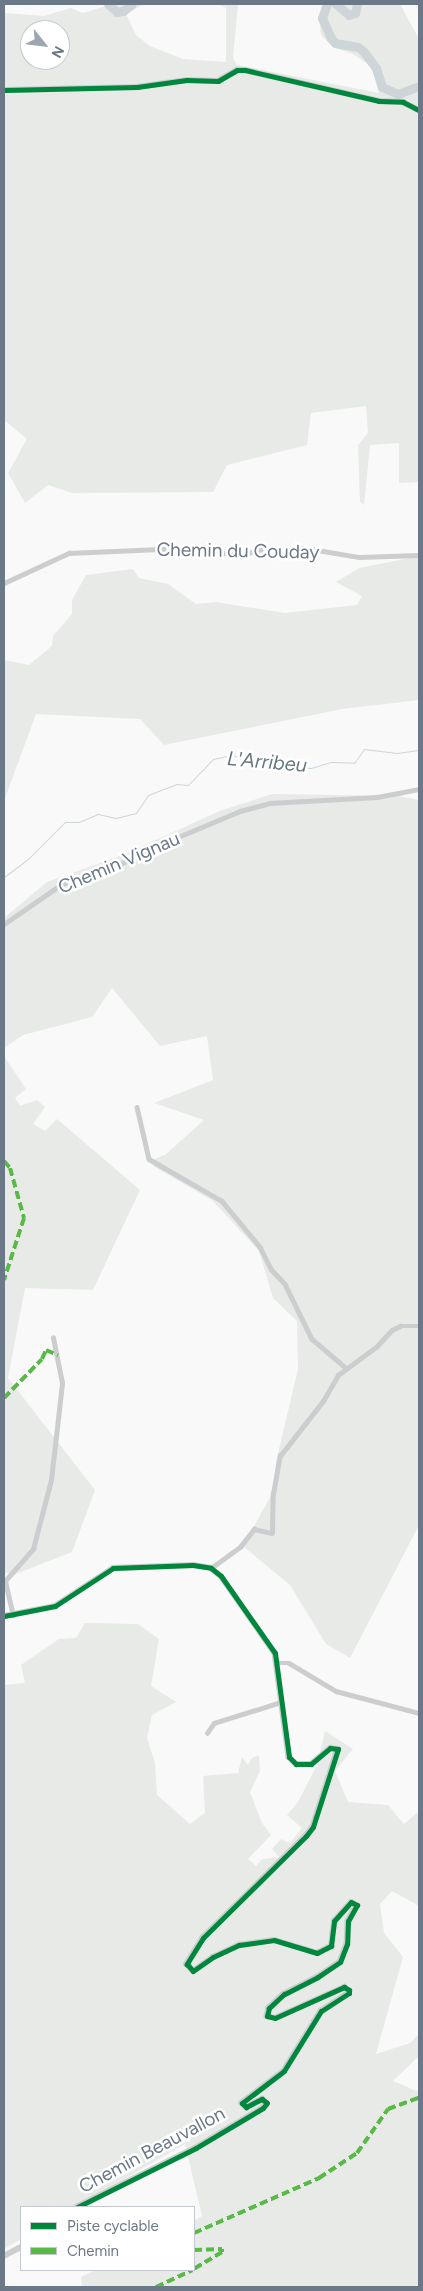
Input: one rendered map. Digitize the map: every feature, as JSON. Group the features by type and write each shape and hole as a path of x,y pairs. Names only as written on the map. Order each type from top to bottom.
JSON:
{"street":[{"path":"4,90 137,87 187,80 218,81 237,70 245,70 379,101 403,102 419,110"},
{"name":"Chemin du Couday","path":"4,583 69,553 182,548 240,554 263,549 305,548 359,557 419,555"},
{"name":"Chemin Vignau","path":"4,924 62,884 112,869 140,853 240,811 270,803 377,797 419,789"},
{"path":"137,1107 149,1159 222,1201 260,1247 271,1269 286,1284 312,1339 345,1366"},
{"path":"211,1568 240,1547 254,1529 272,1533 273,1494 280,1456 345,1366 376,1347 392,1330 400,1326 419,1326"},
{"path":"13,1616 5,1581 33,1549 51,1480 62,1383 53,1338"},
{"path":"4,1616 13,1616 55,1606 112,1568 193,1565 211,1568 221,1576 278,1663 289,1663 336,1691 419,1713"},
{"name":"Chemin Beauvallon","path":"79,2206 196,2148 263,2108 267,2103 262,2099 246,2107 242,2103 284,2071 321,2011 349,1994 350,1990 344,1987 275,2018 267,2016 269,2008 284,1994 318,1977 340,1962 347,1944 348,1921 357,1905 351,1902 334,1921 331,1946 317,1953 274,1940 256,1942 225,1951 193,1971 187,1968 188,1960 203,1938 313,1827 338,1749 330,1748 311,1764 292,1761 289,1757 281,1702 278,1663"},
{"path":"207,1733 214,1723 281,1702"},
{"path":"4,2256 20,2248"}],"shaded area":[{"path":"104,4 144,4 126,14 136,35 150,46 183,59 226,62 226,8 218,4 238,4 233,58 237,65 379,93 371,66 353,54 333,47 321,35 319,15 328,4 400,4 419,39 419,482 399,483 399,443 370,445 364,505 360,502 358,445 368,433 366,406 311,413 307,445 227,465 213,492 72,493 48,485 25,503 8,473 27,439 4,420 4,13 44,16 71,8 83,13 106,6"},
{"path":"419,556 419,700 342,709 164,745 140,719 36,714 4,801 4,660 29,665 52,646 53,636 72,614 72,600 86,575 133,569 139,578 168,584 196,604 216,602 285,613 357,605 362,596 336,582 359,568"},
{"path":"272,794 398,796 419,800 419,1525 350,1658 326,1644 290,1585 243,1546 273,1492 276,1462 298,1369 297,1321 273,1298 259,1251 213,1201 153,1166 154,1159 165,1155 204,1120 154,1103 213,1080 207,1036 160,1046 112,988 92,1017 23,1035 4,1048 4,918 47,882 120,856 220,811"},
{"path":"4,1056 26,1089 15,1098 20,1106 37,1100 45,1107 33,1124 45,1131 57,1119 140,1190 93,1290 25,1288 8,1378 95,1490 72,1552 13,1575 4,1572"},
{"path":"85,1623 138,1624 159,1639 151,1686 176,1702 152,1715 147,1738 155,1763 157,1795 190,1824 205,1813 203,1776 238,1773 242,1757 248,1765 252,1758 259,1755 260,1771 250,1792 262,1823 271,1835 248,1859 256,1866 262,1859 279,1857 272,1849 281,1839 290,1843 302,1828 287,1815 298,1802 317,1765 325,1731 353,1749 335,1771 348,1802 388,1805 404,1824 419,1811 419,1906 392,1891 380,1904 384,1933 403,1957 376,2054 410,2043 419,2034 419,2056 393,2081 419,2092 419,2287 82,2287 81,2277 93,2271 195,2271 195,2220 202,2216 185,2144 78,2206 20,2206 20,2240 4,2249 4,1685 25,1683 21,1665 59,1639 76,1638"}],"waterway":[{"path":"108,4 117,12 123,11 132,4"},
{"path":"327,4 322,18 331,38 335,43 358,47 364,52 376,68 382,87 398,94 419,86"},
{"path":"336,4 349,15 355,13 357,4"},
{"name":"L'Arribeu","path":"4,877 29,858 65,822 79,822 98,814 116,818 136,813 148,795 176,784 188,785 213,759 232,755 259,763 311,768 331,762 354,763 364,749 397,753 419,750"}],"marked path":[{"path":"4,1161 10,1168 24,1218 4,1280"},
{"path":"4,1398 42,1359 46,1350 58,1355"},
{"path":"195,2233 319,2178 357,2153 388,2109 419,2098"},
{"path":"195,2250 222,2249 222,2252 195,2268"},
{"path":"156,2287 190,2271"}],"cycle path":[{"path":"4,90 137,87 187,80 218,81 237,70 245,70 379,101 403,102 419,110"},
{"path":"4,1616 55,1606 113,1568 193,1565 211,1568 221,1576 275,1653 289,1757 296,1764 311,1764 330,1748 338,1749 313,1827 203,1938 187,1964 193,1971 213,1957 239,1945 274,1940 317,1953 331,1946 334,1921 351,1902 357,1905 348,1921 347,1944 340,1962 318,1977 284,1994 269,2008 267,2016 275,2018 344,1987 349,1990 349,1993 321,2011 284,2071 242,2103 246,2107 262,2099 267,2103 263,2108 196,2148 79,2206"}]}
